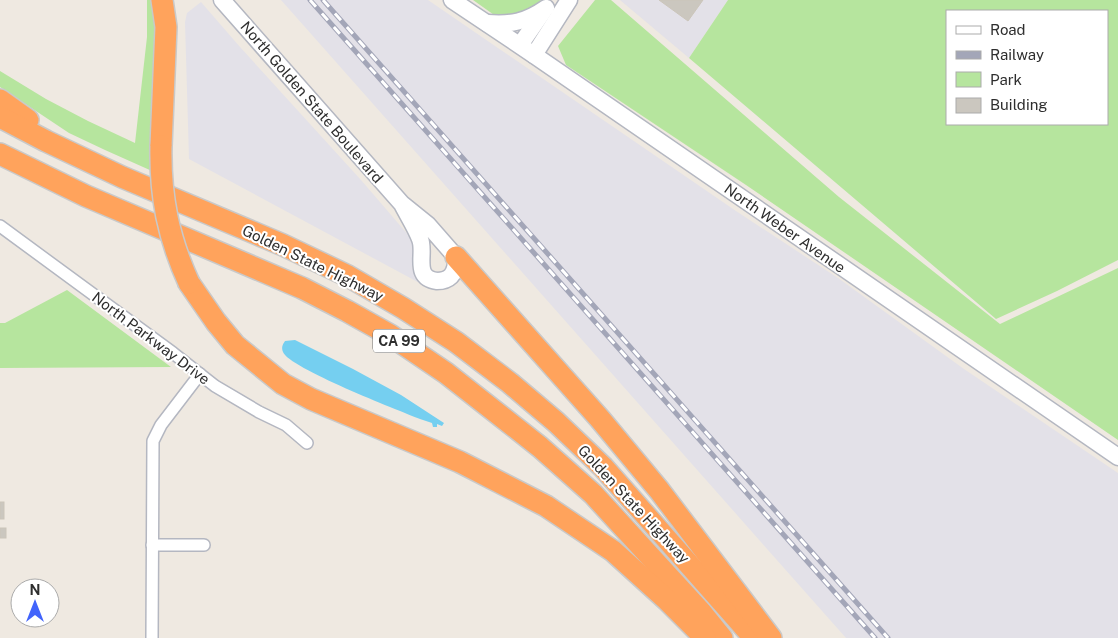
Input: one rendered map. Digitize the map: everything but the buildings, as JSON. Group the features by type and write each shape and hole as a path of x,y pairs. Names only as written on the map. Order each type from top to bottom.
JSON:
{"highway":[{"path":"162,0 166,27 162,146 162,182 166,214 173,244 188,283 235,345 283,384 311,399 460,462 546,506 613,552 667,600 705,638"},
{"path":"166,27 170,12 177,0"},
{"path":"0,100 27,120 46,141"},
{"name":"Golden State Highway","path":"0,118 122,177 348,276 404,308 456,342 556,422 603,467 754,638"},
{"name":"Golden State Highway","path":"0,154 86,196 302,288 347,310 390,335 446,373 495,411 593,494 702,612 722,638"},
{"path":"456,257 600,419 659,490 771,638"}],"main road":[{"name":"North Golden State Boulevard","path":"222,0 402,204 428,225 456,257 455,268 448,278 436,281 424,275 421,267 421,240 402,204"},
{"name":"North Weber Avenue","path":"452,0 1118,457"},
{"path":"534,55 569,0"},
{"path":"486,23 516,23 535,16 548,4"},
{"path":"520,46 548,4"}],"street":[{"name":"North Parkway Drive","path":"0,226 215,386 259,412 286,425 307,442"},
{"path":"152,638 153,440 161,425 200,374"},
{"path":"152,545 204,545"}],"shaded area":[{"path":"281,0 428,0 736,211 838,278 964,369 1118,473 1118,638 846,638"},
{"path":"620,0 728,0 689,58"},
{"path":"201,2 410,237 414,243 412,268 417,278 427,287 189,159 185,22 187,13"}],"green space":[{"path":"147,0 150,0 153,8 155,32 152,171 69,133 0,87 0,71 46,99 135,143 147,37"},
{"path":"473,0 541,0 532,9 517,16 497,17"},
{"path":"595,0 611,0 839,197 1000,324 1118,268 1118,440 746,185 566,65 558,46"},
{"path":"728,0 1118,0 1118,260 996,319 689,58"},
{"path":"67,290 171,367 0,368 0,323 5,323"}],"water":[{"path":"295,340 401,395 444,423 442,426 437,424 437,427 433,427 432,423 369,398 304,368 290,359 282,350 285,341"}],"railway":[{"path":"310,0 875,638"},
{"path":"323,0 888,638"}]}
